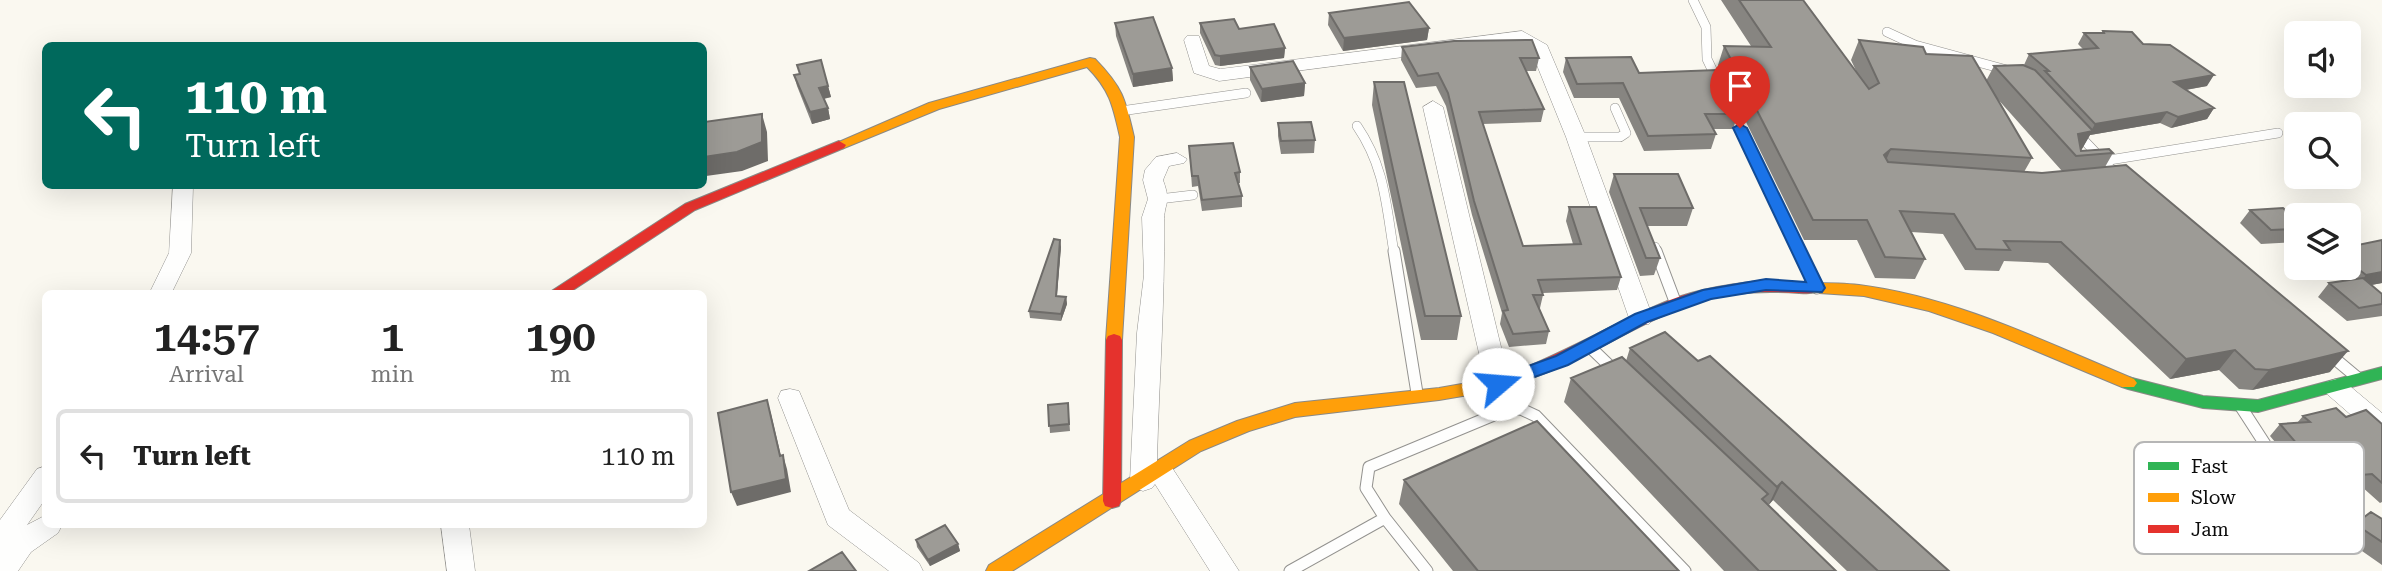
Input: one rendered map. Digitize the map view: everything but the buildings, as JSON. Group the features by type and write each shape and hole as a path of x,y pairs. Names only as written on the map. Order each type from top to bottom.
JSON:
{"street":[{"path":"1193,40 1201,69 1219,75 1522,36 1538,45 1576,137 1641,318"},
{"path":"561,290 690,207 934,106 1090,62 1100,66 1107,75 1126,124 1127,146 1114,345 1112,501"},
{"path":"1433,107 1498,384"},
{"path":"1177,159 1163,162 1155,170 1153,180 1159,199 1153,217 1155,275 1149,333 1152,476 1225,571"},
{"path":"162,290 180,253 183,189"},
{"path":"996,571 1152,476 1195,446 1295,410 1498,384 1562,360 1641,318 1709,293 1766,285 1864,291 1931,307 2001,330 2137,387 2203,402 2241,407 2258,406 2382,373"},
{"path":"2348,384 2382,427"},
{"path":"790,398 838,517 852,531 887,551 909,571"},
{"path":"0,542 42,482"},
{"path":"2,571 21,544 44,528"},
{"path":"455,528 461,571"}],"lane":[{"path":"1693,0 1706,27 1709,46 1707,60 1817,288"},
{"path":"1887,32 1916,45 1980,60 2022,78"},
{"path":"1121,111 1246,93"},
{"path":"1576,137 1620,137 1626,133 1615,108"},
{"path":"2066,122 2103,162 2130,186"},
{"path":"1357,126 1373,149 1380,169 1417,396"},
{"path":"2103,162 2278,134"},
{"path":"2107,180 2119,177"},
{"path":"1159,199 1193,195"},
{"path":"1650,234 1676,304"},
{"path":"2318,345 2348,384"},
{"path":"1589,346 1628,384"},
{"path":"2241,407 2263,442"},
{"path":"1427,571 1364,488 1364,477 1369,467 1506,410 1521,409 1536,416 1685,571"},
{"path":"1290,571 1385,519"}],"traffic: fast":[{"path":"2128,383 2203,402 2258,406 2382,373"}],"traffic: slow":[{"path":"839,145 934,106 1090,62 1111,84 1120,106 1127,137 1114,340"},
{"path":"1810,288 1864,291 1932,306 1999,329 2128,383"},
{"path":"996,571 1195,446 1243,426 1295,410 1439,394 1498,384 1523,375"}],"traffic: jam":[{"path":"561,290 690,207 839,145"},
{"path":"1523,375 1562,360 1676,304 1709,293 1766,285 1810,288"},
{"path":"1112,501 1114,340"}],"route":[{"path":"1498,384 1562,360 1641,318 1709,293 1766,285 1817,288 1740,128"}]}
